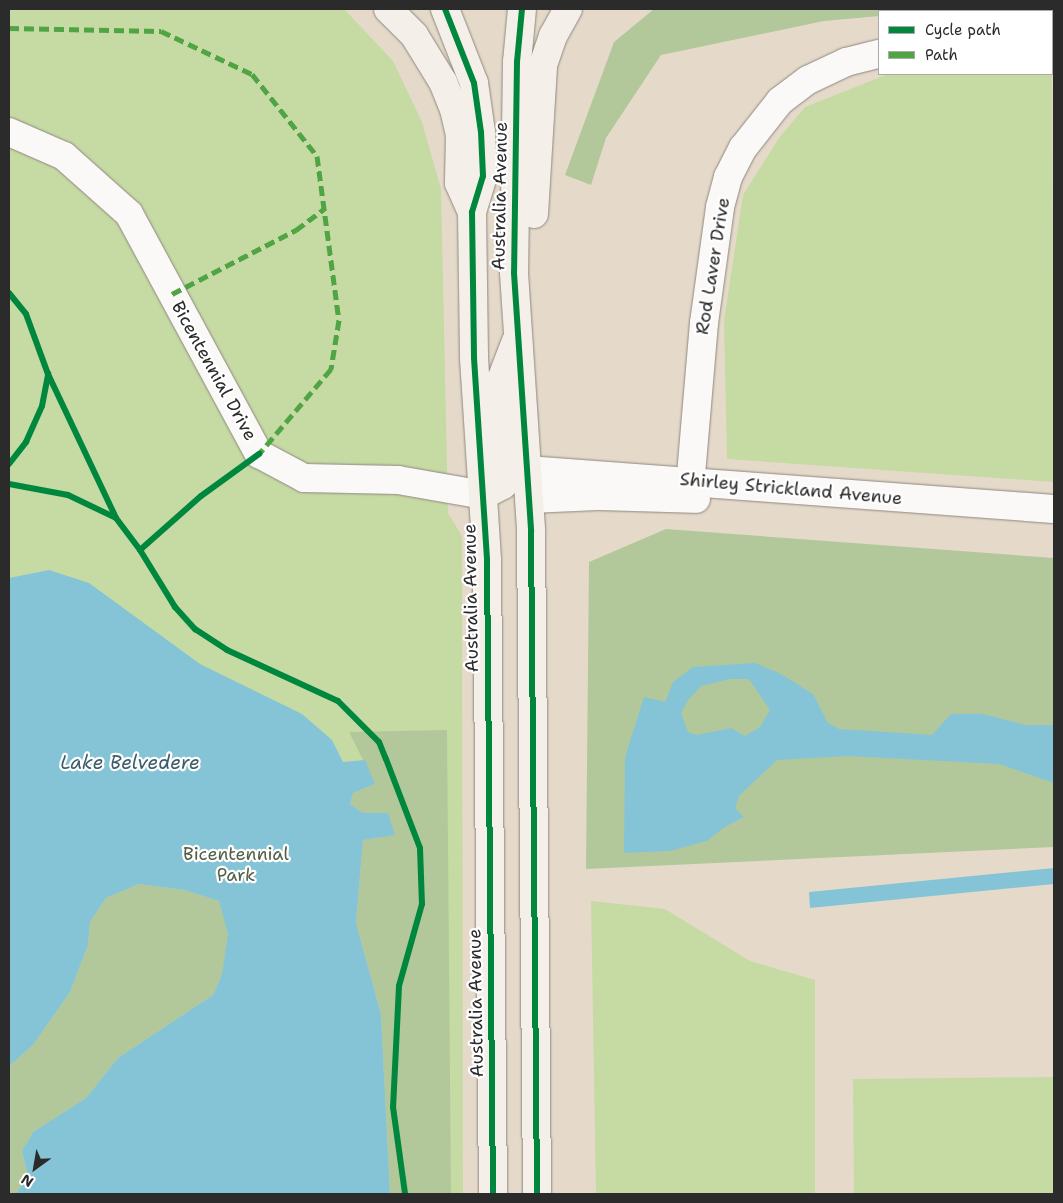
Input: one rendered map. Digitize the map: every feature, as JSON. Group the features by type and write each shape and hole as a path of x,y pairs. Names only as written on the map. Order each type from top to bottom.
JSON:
{"main road":[{"path":"388,9 414,35 443,82 454,109 460,134 459,183 472,212"},
{"name":"Australia Avenue","path":"445,9 474,82 482,132 483,176 472,212 474,358 484,495 493,1194"},
{"name":"Australia Avenue","path":"522,9 517,62 514,273 530,499 537,1194"},
{"path":"484,495 503,485 501,380 532,279 534,191 543,66 553,36 568,9"}],"street":[{"name":"Rod Laver Drive","path":"689,489 704,323 720,207 728,177 742,148 780,101 808,80 846,62 878,54"},
{"name":"Bicentennial Drive","path":"9,132 64,156 129,214 259,454 304,478 398,480 484,495"},
{"name":"Shirley Strickland Avenue","path":"527,470 1054,529"},
{"name":"Shirley Strickland Avenue","path":"530,499 689,489 1054,510"}],"green space":[{"name":"Bicentennial Park","path":"9,9 344,9 393,61 422,122 441,189 448,513 462,536 463,1194 9,1194"},
{"path":"654,9 954,9 878,10 878,16 824,21 661,55 606,138 591,185 565,175 614,42"},
{"path":"886,75 1052,75 1054,482 727,459 724,321 743,195 779,138 805,107"},
{"path":"666,529 1054,558 1054,847 586,869 589,562"},
{"path":"447,730 451,1194 390,1194 381,1014 356,923 363,840 395,834 372,813 363,813 350,804 353,793 375,784 349,732"},
{"path":"139,884 184,890 219,901 229,934 222,974 213,995 118,1058 86,1098 33,1132 22,1151 28,1176 16,1194 9,1194 9,1066 33,1045 70,992 88,945 90,922 106,898"},
{"path":"591,901 665,909 750,961 815,980 815,1194 596,1194"},
{"path":"1054,1077 1054,1194 854,1194 853,1079"}],"water":[{"name":"Lake Belvedere","path":"49,570 89,583 200,664 302,714 332,740 343,762 365,760 375,784 353,793 350,804 363,813 388,813 395,835 363,840 356,923 381,1014 390,1194 16,1194 28,1176 22,1151 33,1132 86,1098 118,1058 213,995 222,974 228,934 219,901 184,890 139,884 106,898 90,922 88,945 70,992 33,1045 9,1066 9,578"},
{"path":"755,663 781,674 813,694 828,723 839,729 932,735 951,714 983,714 1026,725 1054,725 1054,783 999,764 848,756 777,760 739,796 735,808 744,817 723,828 707,841 670,851 624,853 625,757 644,697 665,702 673,682 693,667","holes":["730,679 749,679 770,710 760,727 745,736 731,728 697,735 688,732 681,713 688,700 701,686"]},
{"path":"1054,868 1054,884 810,908 809,892"}],"marked path":[{"path":"9,28 161,31 252,74 317,156 339,320 331,369 259,454"},
{"path":"172,294 296,230 324,209"}],"cycle path":[{"path":"445,9 474,83 481,132 483,176 472,212 474,358 487,561 493,1194"},
{"path":"522,9 517,62 514,273 531,531 537,1194"},
{"path":"9,293 26,314 48,374 116,518"},
{"path":"9,464 26,442 42,406 48,374"},
{"path":"9,484 68,495 116,518 140,550 201,496 259,454"},
{"path":"140,550 175,607 195,629 227,650 338,701 379,742 386,759 420,848 422,904 399,986 393,1107 405,1194"}]}
